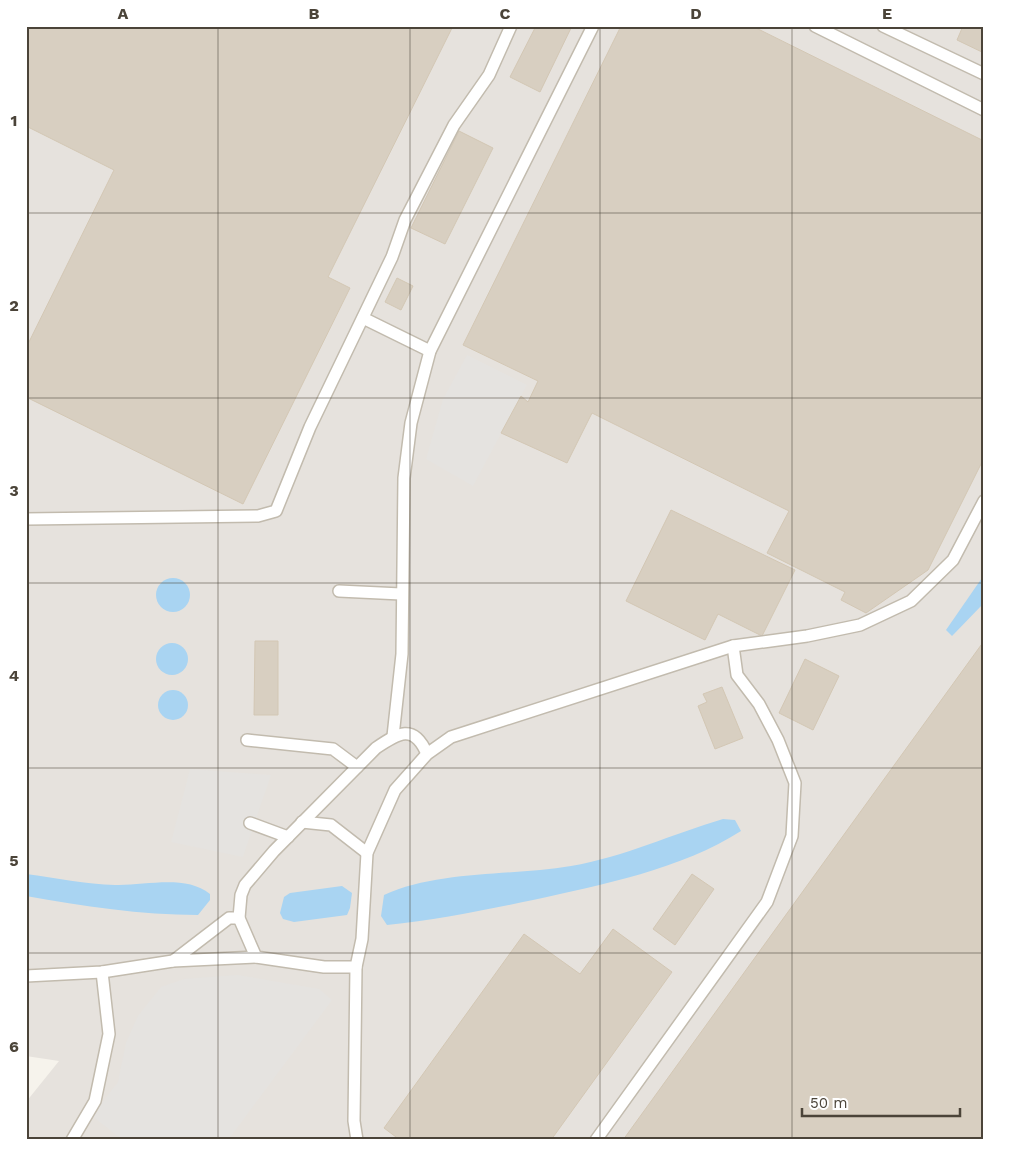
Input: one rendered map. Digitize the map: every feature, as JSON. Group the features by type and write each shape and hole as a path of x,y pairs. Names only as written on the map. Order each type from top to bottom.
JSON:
{"lane":[{"path":"26,519 258,516 276,510 310,427 392,257 409,211 454,125 489,75 511,26"},
{"path":"393,736 400,676 404,478 411,423 430,351 593,26"},
{"path":"815,26 984,110"},
{"path":"883,26 984,74"},
{"path":"363,318 430,351"},
{"path":"357,1140 354,1121 356,967 362,939 367,853 395,790 427,754 451,738 733,646 807,636 860,624 911,601 953,560 984,501"},
{"path":"339,591 401,594"},
{"path":"596,1140 767,902 792,836 795,783 778,740 759,704 737,674 733,646"},
{"path":"256,957 239,918 241,895 245,885 302,822 376,748 393,736 406,733 415,736 422,743 427,754"},
{"path":"247,740 333,749 357,767"},
{"path":"302,822 331,825 367,853"},
{"path":"250,823 288,837"},
{"path":"173,961 229,918 239,918"},
{"path":"26,976 102,972 173,961 256,957 324,967 356,967"},
{"path":"72,1140 95,1101 108,1034 102,972"}],"shaded area":[{"path":"26,26 984,26 984,1140 26,1140 26,1102 59,1061 26,1056"},
{"path":"467,355 527,385 473,486 426,459 443,399"},
{"path":"190,769 271,775 243,857 171,842"},
{"path":"238,975 319,989 332,1000 228,1140 123,1140 92,1116 118,1082 126,1043 138,1016 161,987 184,979"}],"water":[{"path":"984,575 984,603 952,636 946,630"},
{"path":"173,578 185,583 190,595 185,607 173,612 161,607 156,595 161,583"},
{"path":"172,643 178,644 183,648 187,653 187,665 183,670 178,674 172,675 166,674 161,670 157,665 156,659 157,653 161,648 166,644"},
{"path":"173,690 184,694 188,705 184,716 173,720 162,716 158,705 162,694"},
{"path":"723,819 735,820 741,831 693,856 613,882 442,918 387,925 381,916 384,895 405,887 452,877 548,869 591,862"},
{"path":"26,874 115,885 164,882 189,884 210,894 210,900 198,915 134,912 90,906 26,896"},
{"path":"342,886 352,893 347,915 294,922 283,919 280,913 284,897 290,893"}],"building":[{"path":"26,26 453,26 328,277 350,288 243,504 26,397 26,348 114,170 26,126"},
{"path":"536,26 572,26 540,92 510,77"},
{"path":"621,26 752,26 984,141 984,458 928,570 866,613 841,600 845,592 767,553 789,511 592,413 567,463 501,433 521,396 528,402 538,381 463,345"},
{"path":"963,26 984,26 984,53 957,40"},
{"path":"459,131 493,148 445,244 411,228"},
{"path":"397,278 413,286 401,310 385,302"},
{"path":"671,510 795,570 762,636 718,614 705,640 626,601"},
{"path":"255,641 278,641 278,715 254,715"},
{"path":"984,641 984,1140 623,1140"},
{"path":"805,659 839,676 813,730 779,713"},
{"path":"722,687 743,738 715,749 698,706 707,702 703,694"},
{"path":"692,874 714,889 675,945 653,929"},
{"path":"613,929 672,972 551,1140 400,1140 384,1128 524,934 580,974"}]}
